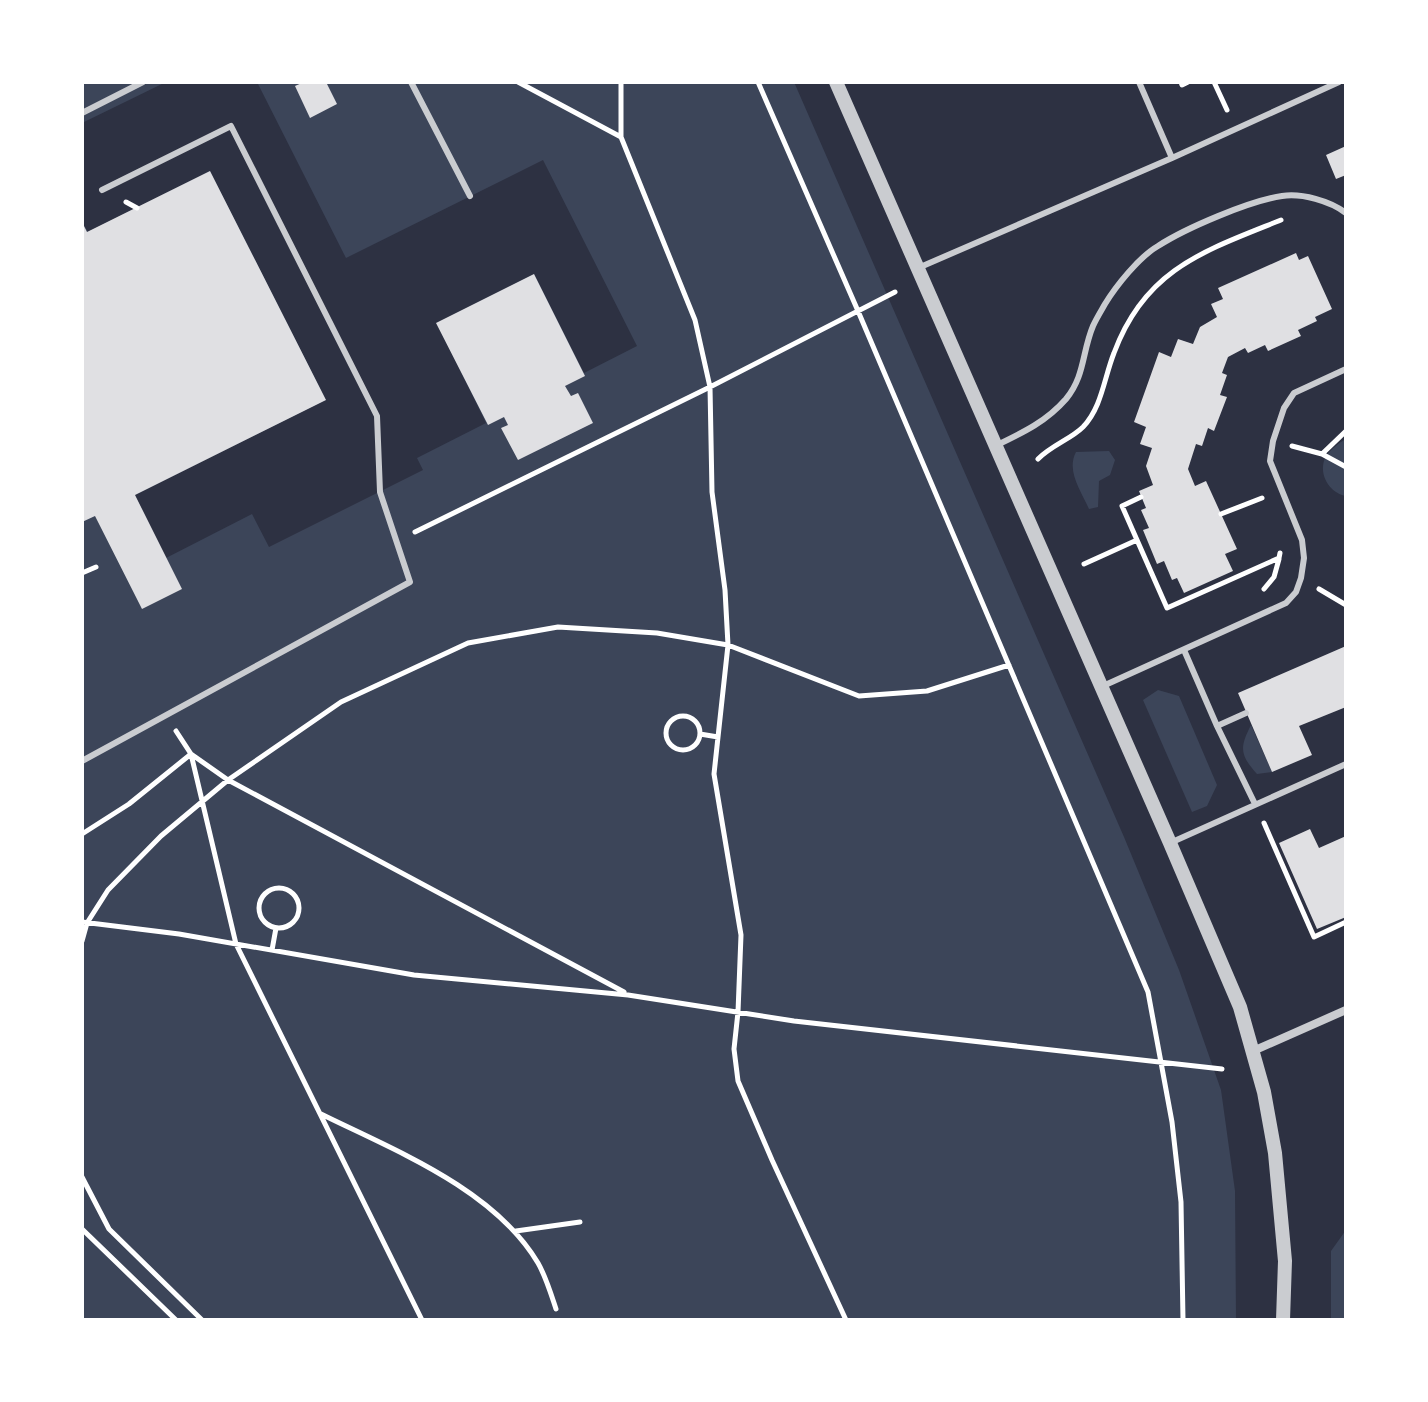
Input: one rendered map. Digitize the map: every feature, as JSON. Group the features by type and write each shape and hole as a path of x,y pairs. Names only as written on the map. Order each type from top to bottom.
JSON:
{"street":[{"path":"836,82 1240,1007 1264,1092 1275,1153 1285,1261 1283,1320"},
{"path":"1253,1051 1346,1010"}],"lane":[{"path":"82,113 143,82"},
{"path":"411,82 470,196"},
{"path":"1139,82 1172,158"},
{"path":"917,269 1339,82"},
{"path":"82,761 410,582 380,492 377,416 231,126 102,190"},
{"path":"995,446 1048,418 1078,383 1093,325 1106,302 1155,247 1204,222 1284,196 1322,201 1346,213"},
{"path":"1101,687 1286,603 1296,592 1304,558 1302,540 1270,461 1273,441 1284,408 1294,393 1346,369"},
{"path":"1184,650 1255,804"},
{"path":"1217,726 1246,713"},
{"path":"1170,843 1346,764"}],"path":[{"path":"518,82 621,137"},
{"path":"621,82 621,137 695,320 710,387 712,492 725,590 728,645 714,774 741,935 734,1049 738,1081 846,1320"},
{"path":"758,82 1148,992 1172,1122 1181,1202 1183,1320"},
{"path":"1181,82 1182,85 1188,82"},
{"path":"1214,82 1218,92"},
{"path":"1038,459 1048,449 1082,429 1095,412 1126,323 1146,295 1171,272 1207,250 1293,216"},
{"path":"396,541 710,387 895,292"},
{"path":"1322,454 1346,431"},
{"path":"1273,441 1322,454 1346,467"},
{"path":"1141,497 1122,506 1167,608 1279,558 1281,544"},
{"path":"1221,514 1261,497 1266,509"},
{"path":"1084,564 1137,540"},
{"path":"82,573 96,567"},
{"path":"1301,578 1346,605"},
{"path":"82,941 85,922 108,890 161,836 228,780 341,702 468,643 558,627 657,633 728,645 859,696 927,691 1009,665"},
{"path":"680,716 689,716 696,722 700,734 695,746 687,750 678,750 666,736 672,720 680,716"},
{"path":"172,726 191,754 228,780 628,995"},
{"path":"700,734 718,737"},
{"path":"191,754 236,944 422,1320"},
{"path":"82,834 129,804 191,754"},
{"path":"1255,804 1314,937 1346,922"},
{"path":"282,888 292,892 298,900 299,911 295,921 286,927 276,928 266,923 260,915 259,904 263,895 272,889 282,888"},
{"path":"85,922 179,934 414,975 628,995 809,1023 1222,1069"},
{"path":"272,950 276,928"},
{"path":"320,1113 428,1167 492,1208 540,1265 556,1309"},
{"path":"82,1177 109,1229 202,1320"},
{"path":"515,1232 580,1222"},
{"path":"82,1229 176,1320"}],"shaded area":[{"path":"82,82 166,82 82,123"},
{"path":"257,82 794,82 1124,837 1179,970 1221,1090 1235,1191 1236,1320 82,1320 82,222 88,232 210,171 326,400 135,495 166,558 252,514 269,547 423,470 417,458 486,423 437,323 534,274 584,373 637,346 543,160 346,258"},
{"path":"1346,439 1346,496 1330,487 1323,469 1326,456"},
{"path":"1109,451 1115,460 1110,475 1099,481 1098,507 1089,509 1076,481 1073,459 1076,452"},
{"path":"1158,690 1179,696 1217,785 1207,806 1192,812 1143,700"},
{"path":"1251,725 1272,772 1257,774 1244,756 1243,745"},
{"path":"1346,1230 1346,1320 1331,1320 1331,1251"}],"building":[{"path":"304,82 326,82 337,104 310,118 295,86"},
{"path":"1346,146 1346,175 1336,179 1326,155"},
{"path":"210,171 326,400 135,495 182,589 142,609 95,516 82,522 82,222 87,232"},
{"path":"1296,253 1299,260 1308,256 1332,309 1298,330 1301,336 1268,351 1265,345 1248,353 1245,348 1228,357 1222,373 1227,375 1220,395 1227,397 1214,431 1208,428 1202,446 1196,444 1188,469 1195,486 1206,481 1237,549 1225,554 1233,571 1184,593 1177,578 1172,580 1164,561 1157,564 1143,530 1149,528 1141,510 1146,508 1139,491 1153,485 1146,466 1152,448 1140,444 1146,427 1134,422 1159,352 1171,357 1178,339 1193,344 1200,327 1217,317 1211,304 1223,299 1218,288"},
{"path":"534,274 585,376 565,386 571,396 578,393 593,423 518,460 501,428 508,425 504,417 488,425 436,323"},
{"path":"1346,646 1346,707 1299,726 1312,755 1272,772 1238,693"},
{"path":"1310,829 1319,848 1346,836 1346,917 1317,929 1279,843"}]}
